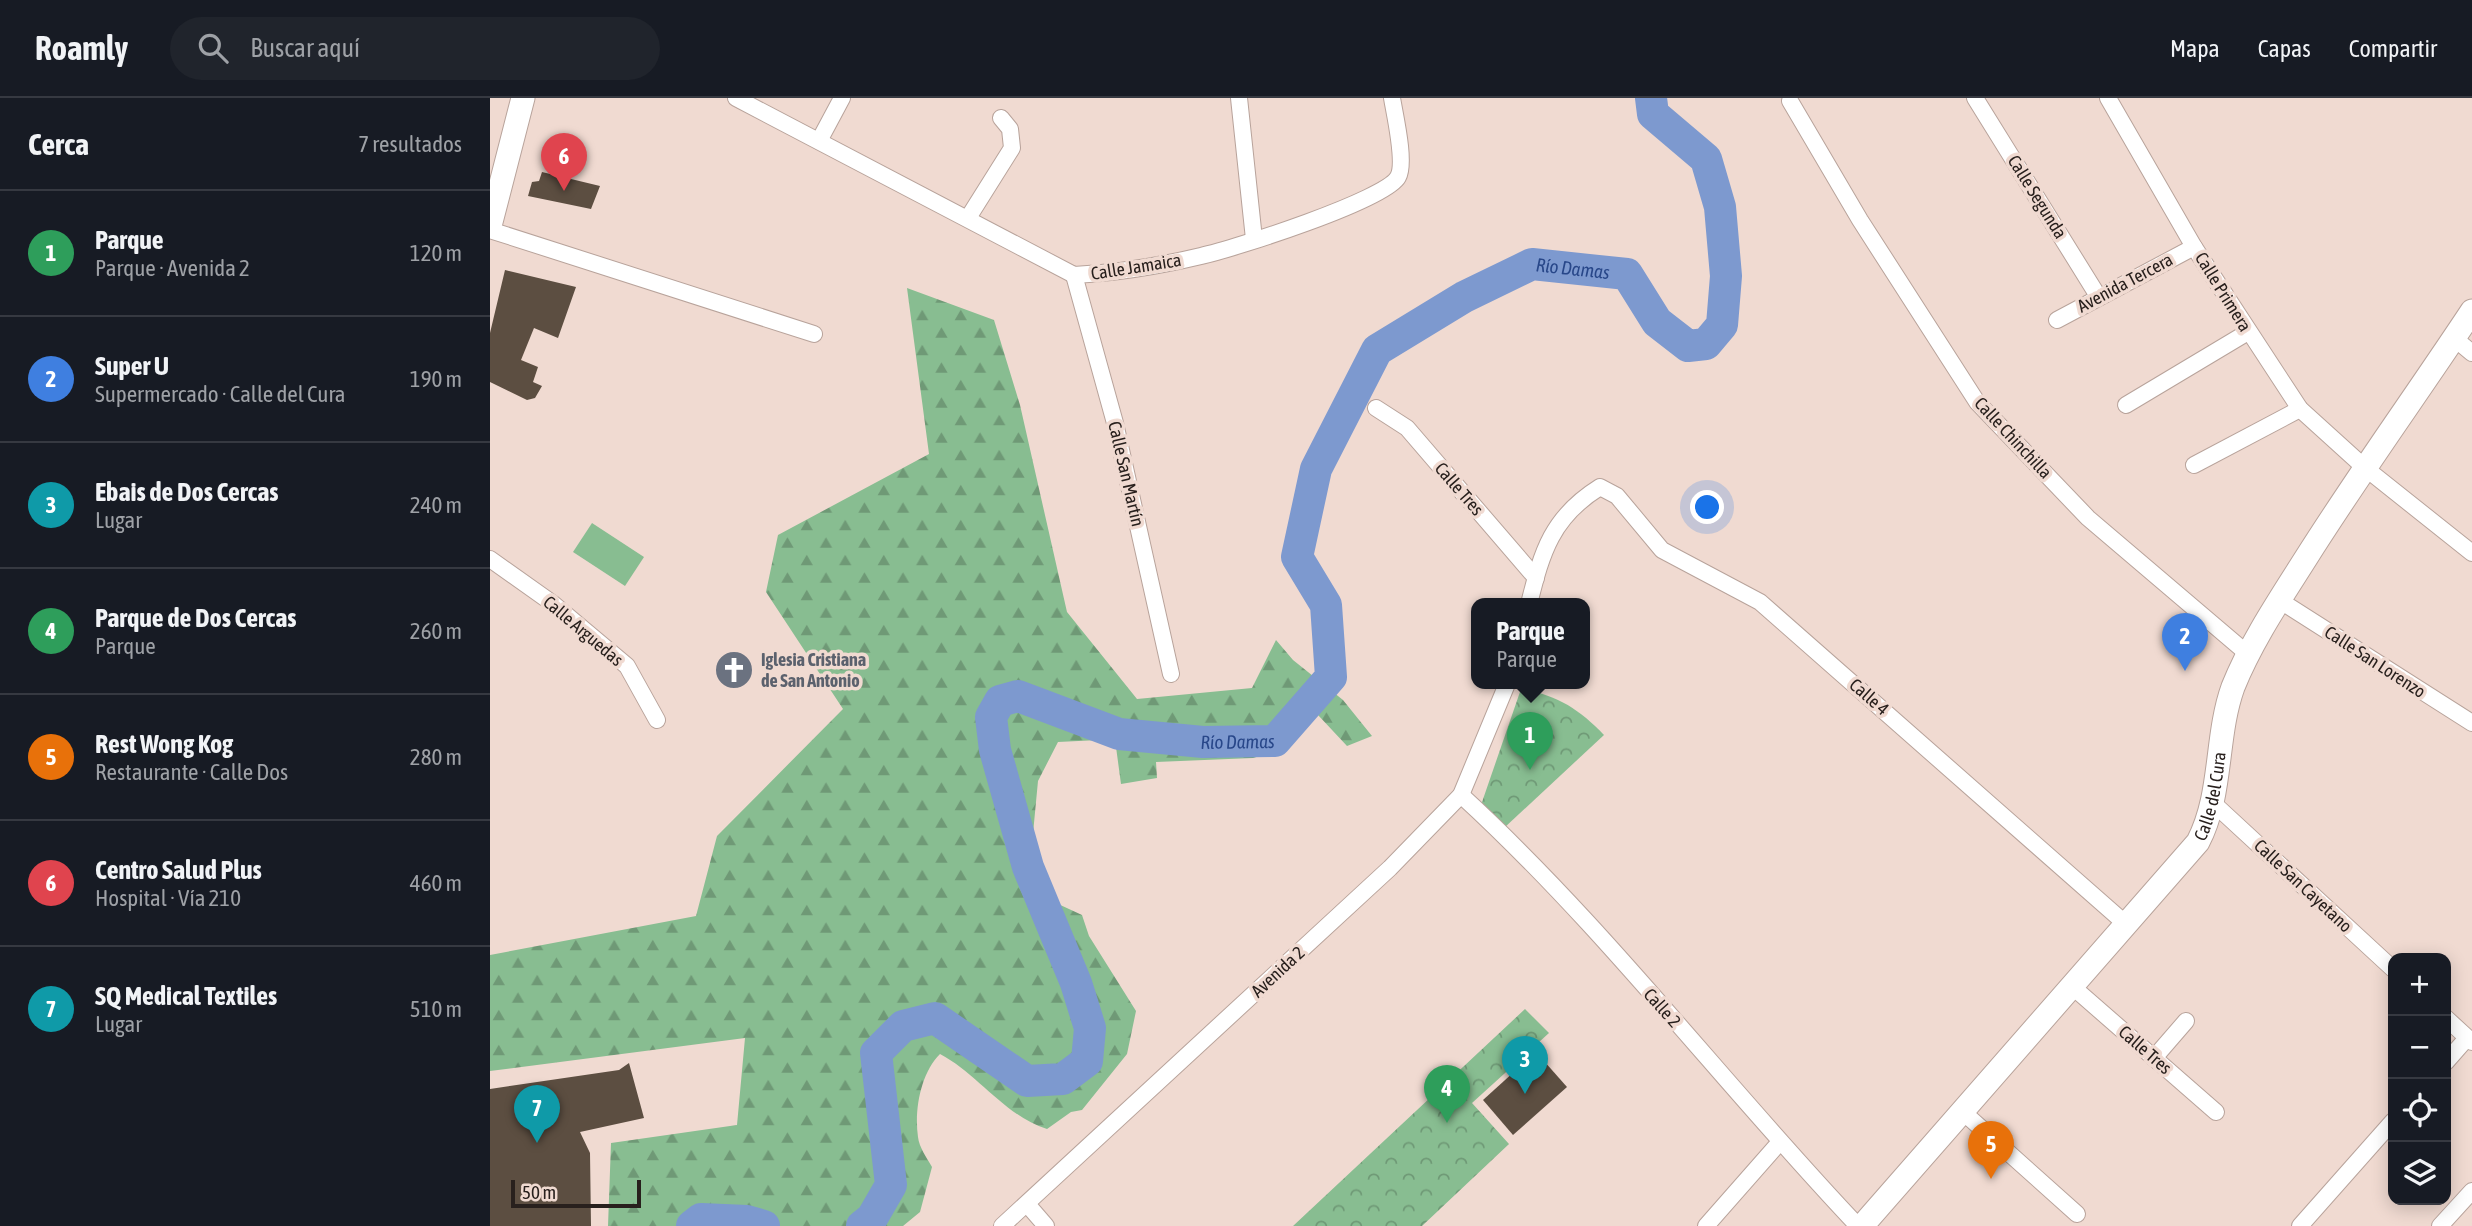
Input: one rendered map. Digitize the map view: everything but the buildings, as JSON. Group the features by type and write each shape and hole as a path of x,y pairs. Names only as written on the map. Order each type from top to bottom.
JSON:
{"street":[{"path":"523,98 490,228 814,334"},
{"name":"Calle Jamaica","path":"736,98 1074,275 1116,273 1204,256 1341,210 1393,186 1400,174 1400,159 1392,98"},
{"path":"819,141 842,98"},
{"path":"1239,98 1254,239"},
{"name":"Calle Segunda","path":"1975,98 2098,296"},
{"name":"Calle Primera","path":"2108,98 2194,247 2300,409 2364,467"},
{"name":"Calle Chinchilla","path":"1790,101 1860,220 1977,402 2088,518 2249,656"},
{"path":"968,218 1012,148 1010,129 1001,118"},
{"name":"Avenida Tercera","path":"2057,320 2194,247"},
{"name":"Calle San Martín","path":"1074,275 1115,423 1171,674"},
{"name":"Calle del Cura","path":"1860,1226 2074,988 2198,842 2212,802 2225,717 2233,688 2249,656 2279,600 2364,467 2463,346 2472,312"},
{"path":"2126,405 2248,332"},
{"name":"Calle Tres","path":"1376,408 1407,428 1536,578"},
{"path":"2194,465 2300,409"},
{"path":"2364,467 2472,553"},
{"name":"Calle 4","path":"1536,578 1556,524 1581,500 1600,487 1617,496 1662,551 1760,603 2127,925"},
{"name":"Calle Arguedas","path":"490,559 552,603 627,666 657,720"},
{"path":"1531,598 1536,578"},
{"name":"Calle San Lorenzo","path":"2279,600 2472,723"},
{"name":"Avenida 2","path":"1002,1226 1390,868 1461,795 1505,689"},
{"name":"Calle 2","path":"1461,795 1504,836 1627,969 1779,1143 1860,1226"},
{"name":"Calle San Cayetano","path":"2212,802 2388,964"},
{"name":"Calle Tres","path":"2074,988 2216,1112"},
{"path":"2154,1058 2186,1021"},
{"path":"2451,1023 2470,1040 2451,1057"},
{"path":"1963,1112 2077,1214"},
{"path":"2300,1226 2388,1127"},
{"path":"1706,1226 1779,1143"},
{"path":"2441,1226 2472,1191"},
{"path":"1027,1204 1046,1226"}],"green space":[{"path":"907,288 994,320 1020,405 1067,612 1137,699 1252,688 1276,640 1293,660 1343,700 1372,736 1347,746 1318,715 1282,750 1253,758 1156,762 1157,778 1121,784 1116,747 1099,740 1058,742 1038,781 1032,844 1056,903 1082,915 1089,936 1136,1011 1127,1054 1082,1110 1071,1112 1047,1129 1018,1115 967,1072 940,1054 924,1081 917,1115 919,1141 932,1167 920,1212 903,1226 608,1226 611,1143 737,1125 745,1038 490,1071 490,955 696,916 717,836 843,709 766,592 778,535 929,454"},
{"path":"592,523 644,557 625,586 573,552"},
{"path":"1521,689 1546,695 1567,705 1604,735 1504,828 1481,805"},
{"path":"1525,1009 1549,1033 1472,1103 1509,1144 1422,1226 1293,1226"}],"waterway":[{"name":"Río Damas","path":"862,1226 872,1218 891,1185 876,1053 903,1026 935,1018 1027,1081 1063,1079 1087,1061 1090,1028 1076,983 1028,867 995,750 991,717 1000,701 1018,696 1119,734 1203,742 1275,741 1331,677 1326,605 1297,557 1316,469 1377,350 1464,297 1532,264 1627,274 1657,322 1688,346 1706,344 1722,325 1726,276 1720,207 1706,159 1653,114 1651,98"},
{"name":"Río Damas","path":"692,1226 701,1219 747,1221 764,1226"}],"place":[{"name":"Centro Salud Plus","path":"564,191"},
{"name":"Iglesia Cristiana de San Antonio","path":"734,670"},
{"name":"Super U","path":"2185,671"},
{"name":"Parque","path":"1530,770"},
{"name":"Ebais de Dos Cercas","path":"1525,1094"},
{"name":"Parque de Dos Cercas","path":"1447,1123"},
{"name":"SQ Medical Textiles","path":"537,1143"},
{"name":"Rest Wong Kog","path":"1991,1179"}]}
